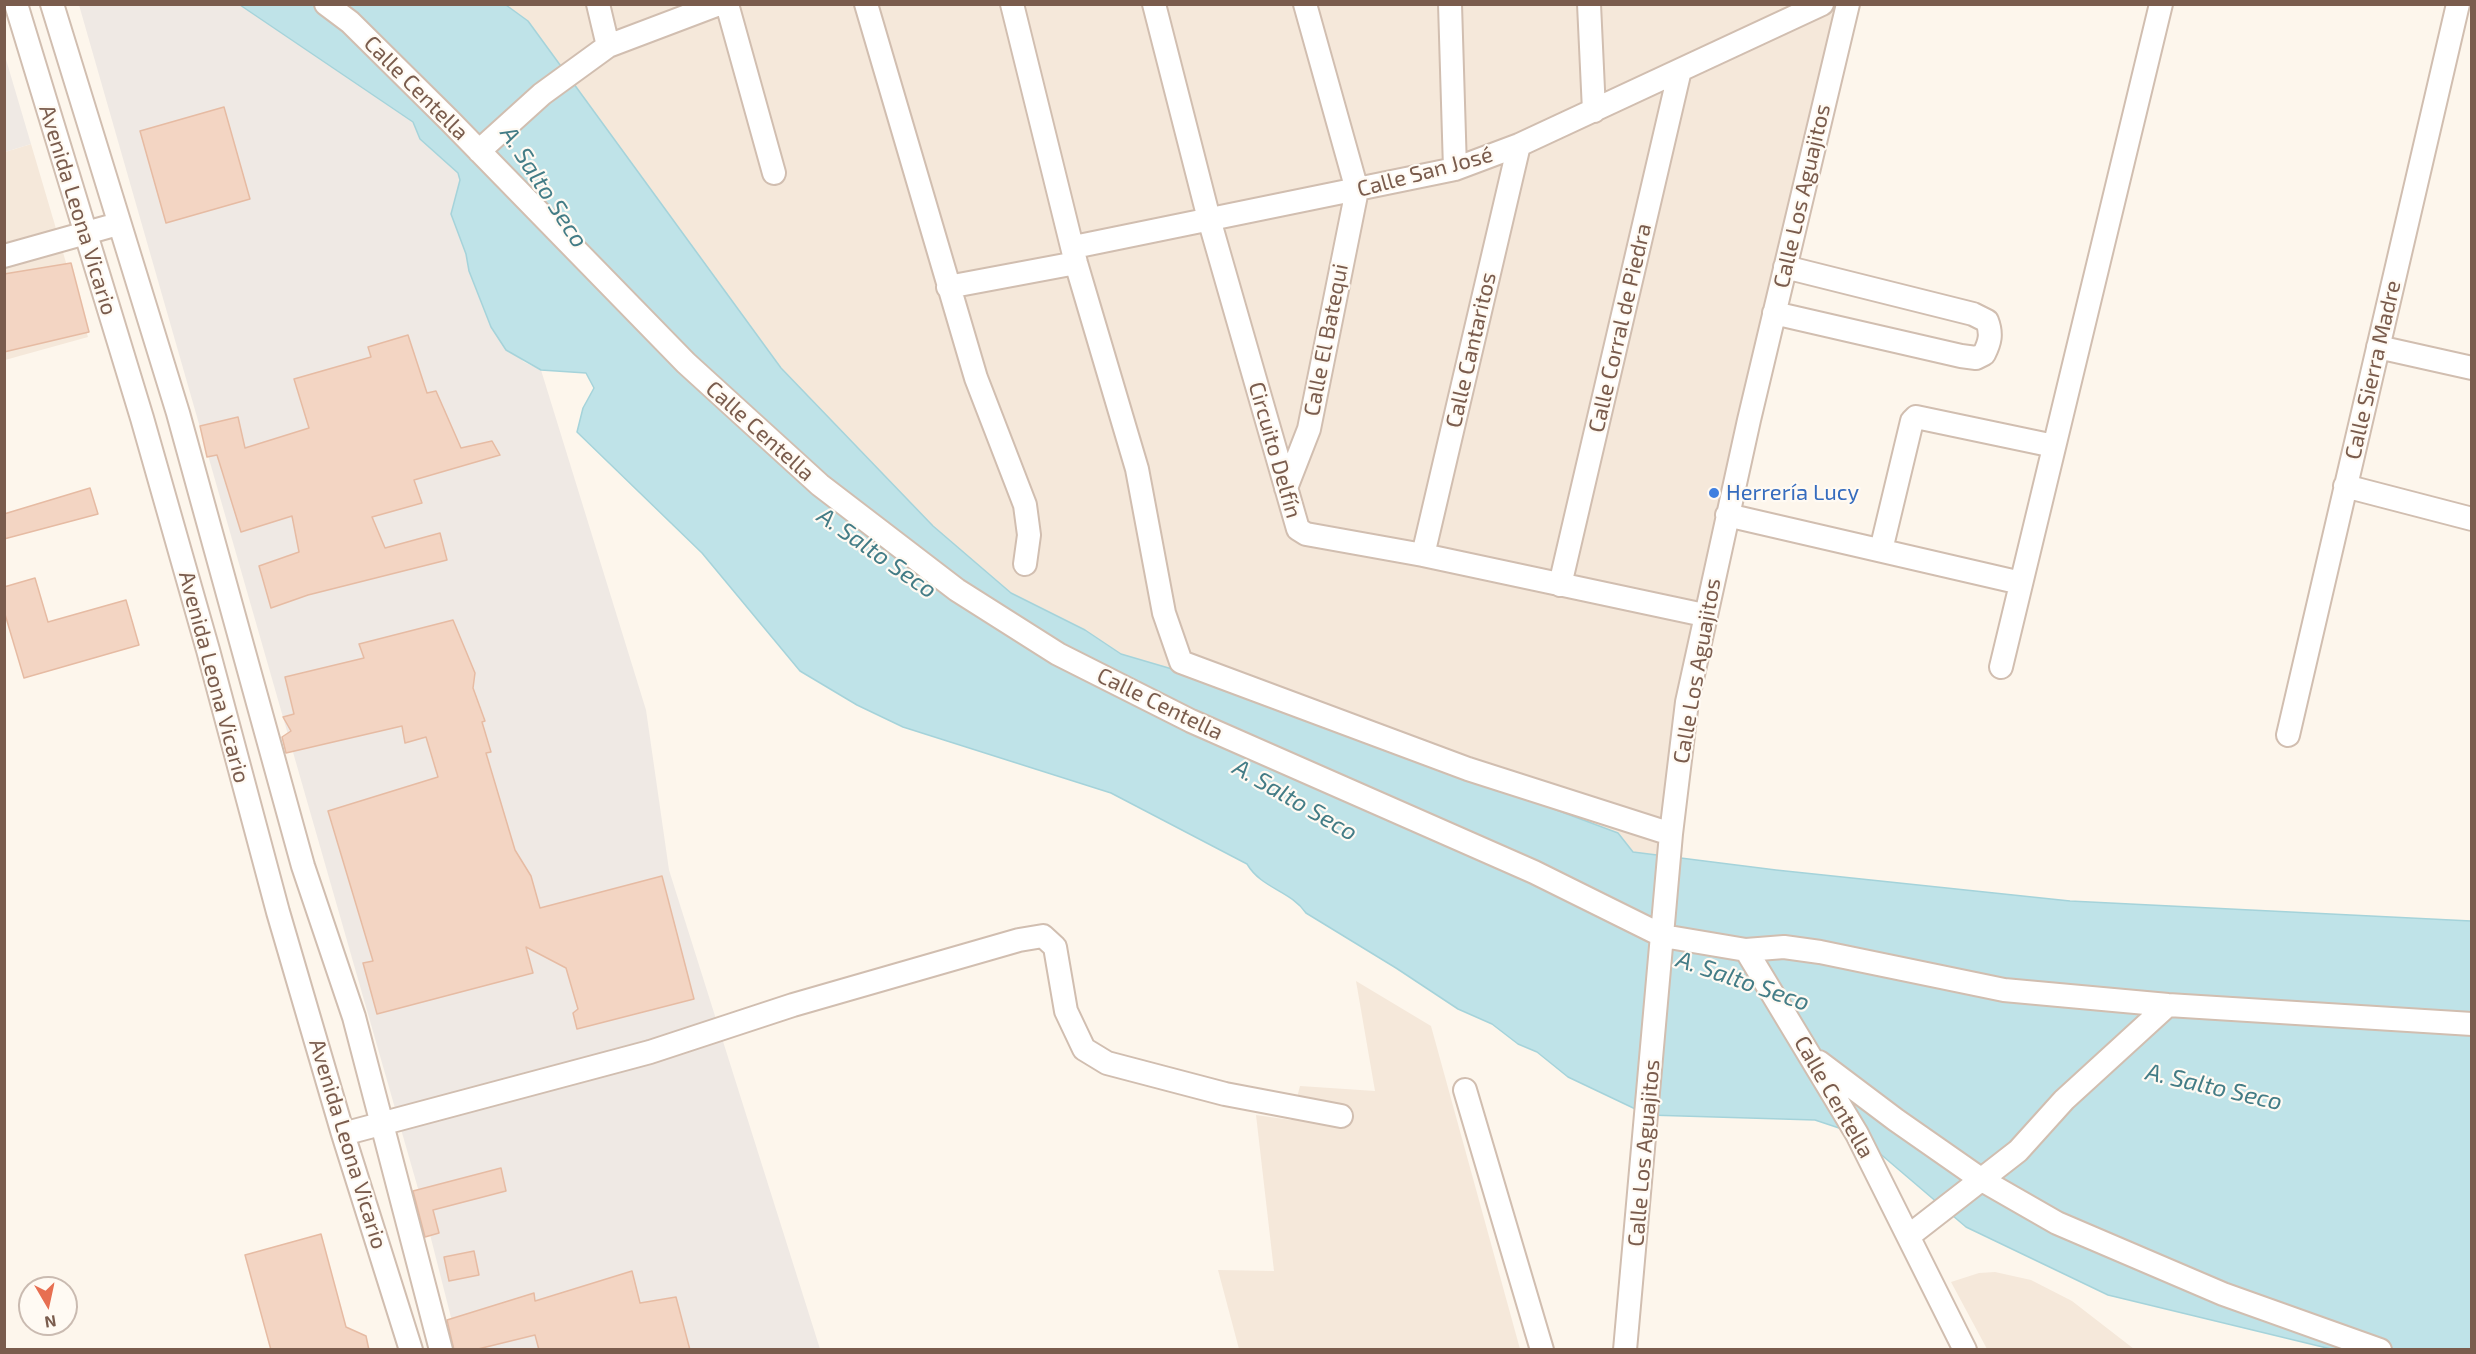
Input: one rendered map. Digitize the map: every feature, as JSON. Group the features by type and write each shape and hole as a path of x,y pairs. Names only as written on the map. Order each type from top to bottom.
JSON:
{"street":[{"name":"Avenida Leona Vicario","path":"16,4 145,429 208,650 275,901 343,1134 411,1350"},
{"name":"Avenida Leona Vicario","path":"52,4 178,414 303,866 354,1017 384,1123 441,1350"},
{"name":"Calle Centella","path":"326,4 350,22 686,363 820,485 957,590 1058,654 1191,721 1524,868 1663,936 1746,950 1857,1134 1910,1235 1965,1350"},
{"path":"598,4 608,46"},
{"path":"478,151 542,94 608,46 719,4"},
{"path":"727,4 774,173"},
{"path":"866,4 976,378 1025,505 1029,535 1025,564"},
{"path":"1012,4 1075,255 1137,469 1164,613 1181,662 1468,769 1671,834"},
{"name":"Circuito Delfín","path":"1154,4 1209,219 1298,529 1306,534 1423,555 1704,615"},
{"path":"1305,4 1357,190"},
{"path":"1450,4 1455,169"},
{"path":"1589,4 1594,111"},
{"name":"Calle San José","path":"948,287 1209,219 1455,169 1519,145 1822,4"},
{"name":"Calle Los Aguajitos","path":"1624,1350 1671,834 1687,702 1727,515 1848,4"},
{"path":"2001,668 2161,4"},
{"name":"Calle Sierra Madre","path":"2288,735 2458,4"},
{"name":"Calle Corral de Piedra","path":"1560,585 1680,70"},
{"name":"Calle Cantaritos","path":"1423,555 1519,145"},
{"name":"Calle El Batequi","path":"1286,488 1309,429 1357,190"},
{"path":"4,256 118,224"},
{"path":"1774,313 1976,358 1984,354 1990,341 1987,321 1973,314 1785,267"},
{"path":"2378,347 2472,368"},
{"path":"1881,550 1912,421 1916,417 2054,446"},
{"path":"2345,486 2472,519"},
{"path":"1727,515 2021,583"},
{"path":"343,1134 650,1052 793,1005 1019,940 1043,936 1055,947 1066,1011 1084,1049 1107,1063 1225,1094 1341,1116"},
{"path":"1746,950 1784,947 1802,949 2004,990 2168,1005 2472,1024"},
{"path":"1910,1235 2018,1151 2064,1100 2168,1005"},
{"path":"1811,1056 1896,1120 1983,1180 2056,1223 2223,1294 2380,1350"},
{"path":"1465,1090 1542,1350"}],"shaded area":[{"path":"79,5 240,5 413,122 420,139 458,173 460,180 451,214 466,254 469,271 491,327 524,362 541,370 646,710 669,870 820,1349 459,1349 421,1199"},
{"path":"506,5 1848,5 1749,420 1669,857 1633,852 1618,833 1206,679 1121,654 1085,630 1011,593 933,526 781,368 528,21"},
{"path":"5,56 31,144 5,152 4,151"},
{"path":"31,144 88,337 5,360 5,152"},
{"path":"1356,981 1431,1026 1520,1349 1239,1349 1218,1270 1274,1271 1256,1115 1291,1120 1300,1086 1375,1091"},
{"path":"1995,1272 2031,1280 2072,1301 2134,1349 1987,1349 1951,1282 1979,1273"}],"water":[{"name":"A. Salto Seco","path":"240,5 506,5 528,21 781,368 933,526 1011,593 1085,630 1121,654 1206,679 1618,833 1633,852 1776,870 2070,901 2471,921 2471,1349 2331,1349 2108,1295 1966,1227 1857,1134 1815,1120 1648,1115 1568,1077 1537,1052 1518,1044 1492,1024 1458,1009 1306,913 1292,899 1260,879 1247,864 1111,793 903,727 857,705 800,671 702,553 577,432 583,408 594,388 586,373 541,370 506,350 491,327 469,271 466,254 451,214 460,180 458,173 420,139 413,122"}],"building":[{"path":"224,107 250,199 166,223 140,131"},
{"path":"71,263 89,332 4,352 4,274"},
{"path":"408,335 427,393 436,391 461,448 492,441 500,455 414,480 422,503 372,517 385,548 440,533 447,560 308,595 271,608 259,566 299,552 292,516 241,532 217,455 207,457 200,426 238,417 245,448 309,428 294,379 371,357 368,347"},
{"path":"90,488 98,514 4,539 4,514"},
{"path":"35,578 48,622 126,600 139,645 24,678 4,611 4,587"},
{"path":"453,620 475,673 473,688 485,721 482,722 491,752 486,753 515,850 531,876 540,908 662,876 694,999 577,1029 573,1013 578,1009 566,968 526,947 533,973 377,1014 363,963 373,961 328,811 438,777 426,737 405,743 402,726 286,753 282,737 291,731 283,717 294,714 285,677 364,658 359,644"},
{"path":"501,1168 506,1191 433,1210 439,1233 425,1237 413,1191"},
{"path":"321,1234 346,1327 366,1336 369,1350 271,1350 245,1255"},
{"path":"474,1251 479,1275 449,1281 444,1257"},
{"path":"632,1271 640,1303 676,1297 690,1350 539,1350 535,1335 474,1350 454,1350 447,1320 534,1293 535,1301"}],"place":[{"name":"Herrería Lucy","path":"1714,493"}]}
